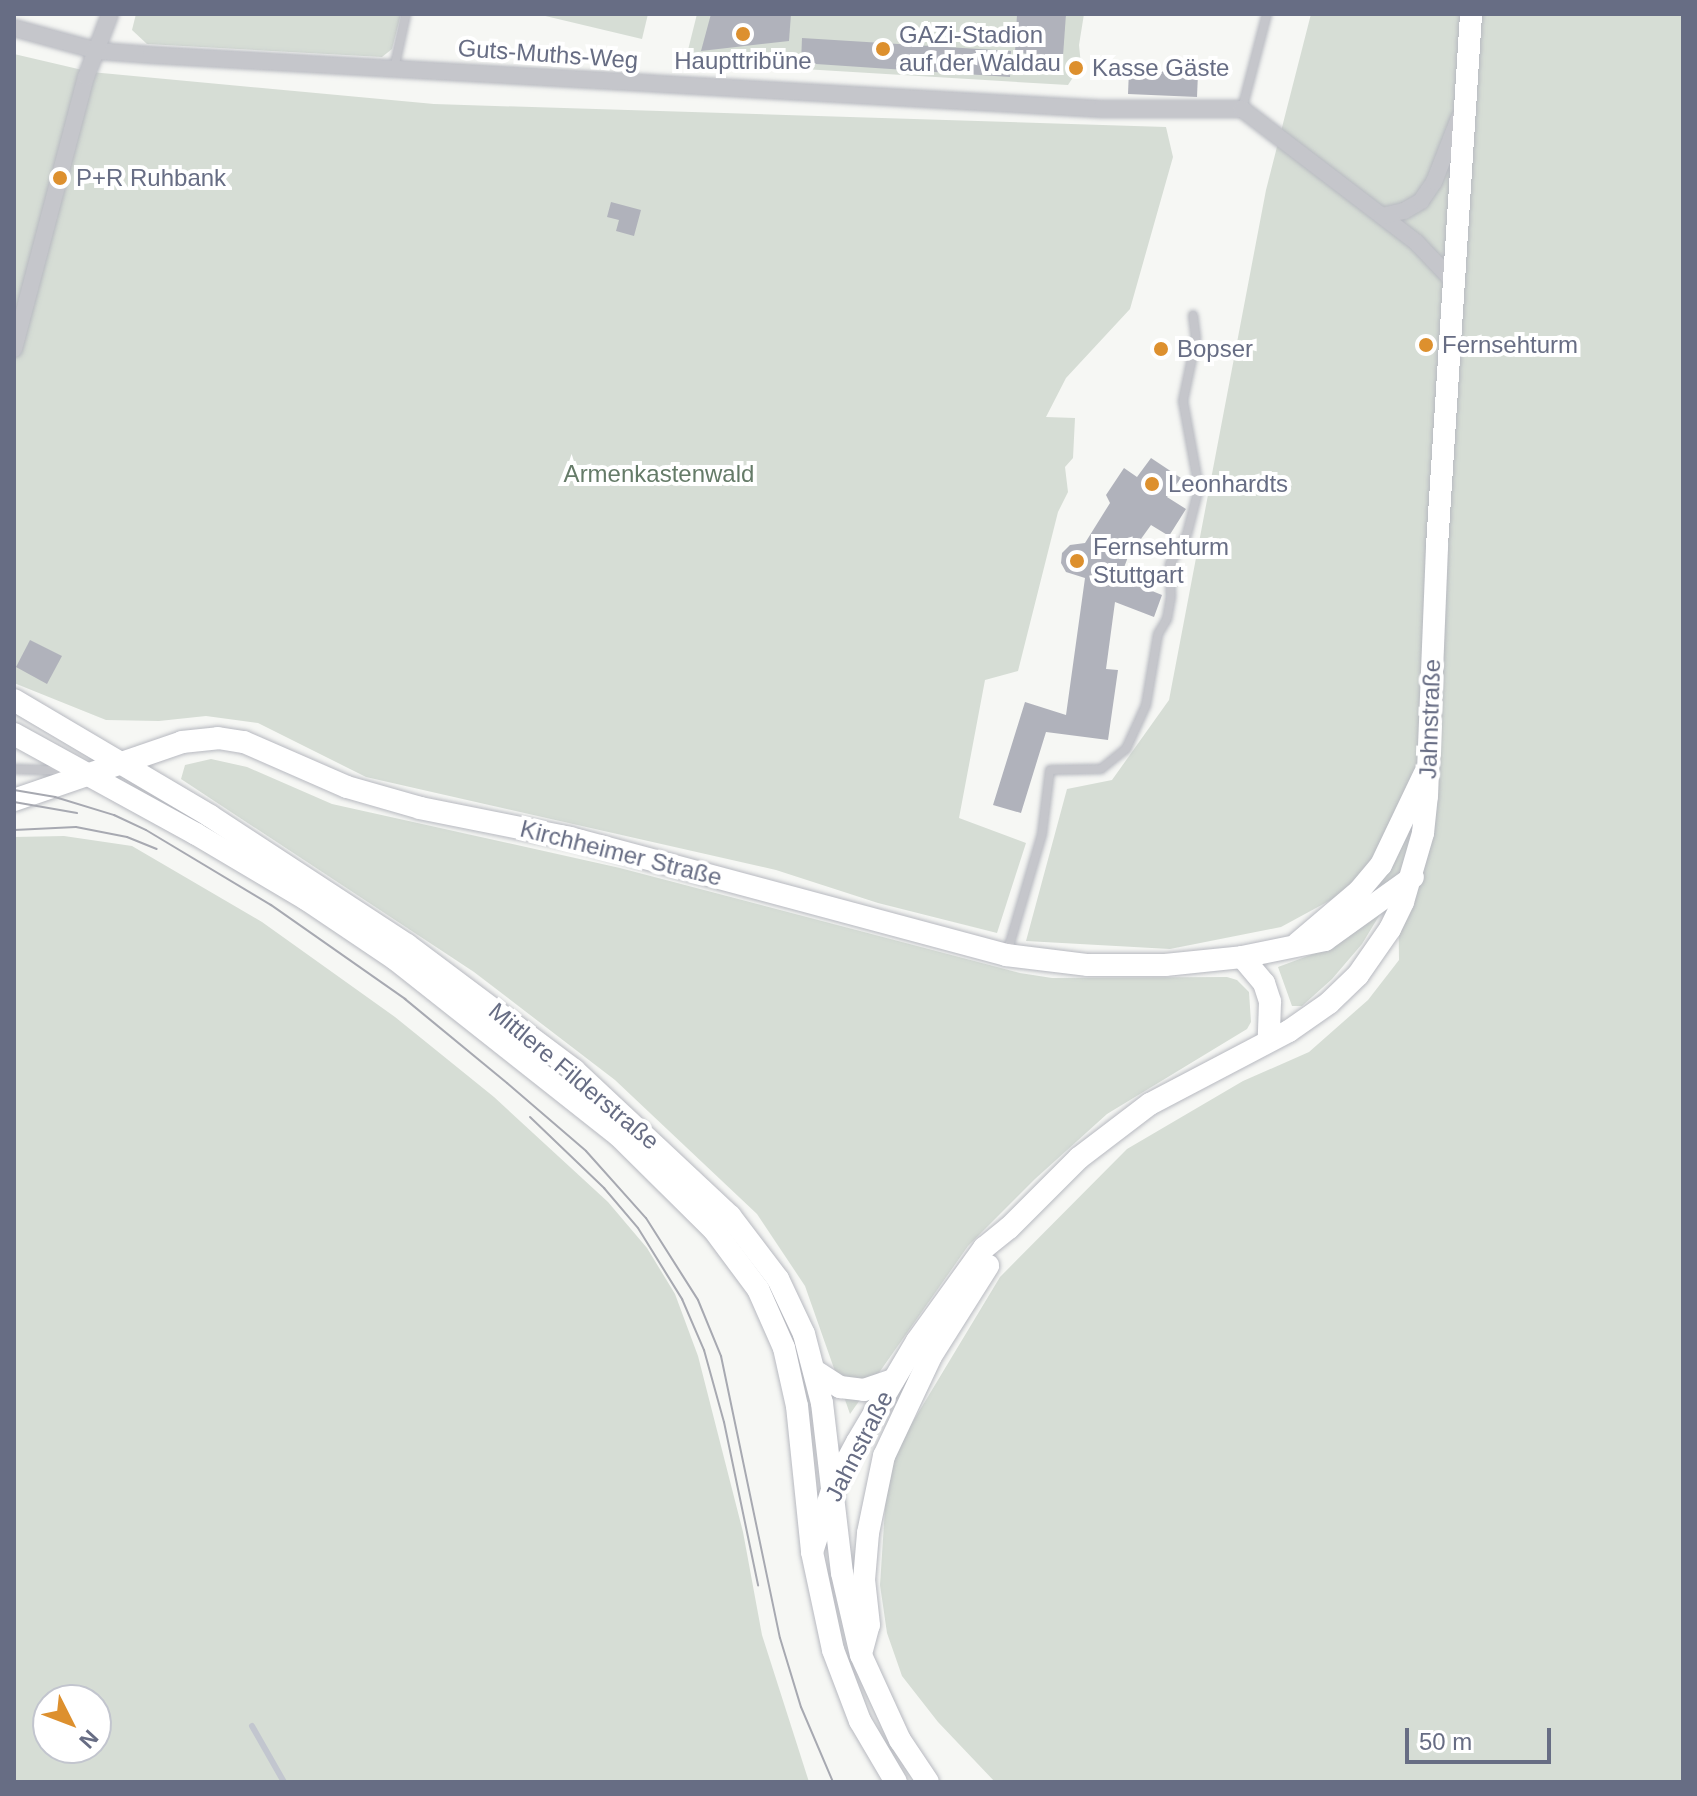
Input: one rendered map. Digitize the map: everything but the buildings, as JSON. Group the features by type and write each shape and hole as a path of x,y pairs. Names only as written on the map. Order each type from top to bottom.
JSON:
{"main road":[{"name":"Jahnstraße","path":"812,1552 833,1487 893,1380 984,1248 1009,1228 1079,1158 1150,1104 1269,1040 1329,1003 1358,975 1390,929 1413,877 1423,833 1428,768 1437,546 1471,14"},
{"name":"Mittlere Filderstraße","path":"14,700 210,816 419,953 574,1070 730,1216 778,1279 804,1334 815,1371 833,1487 842,1573 861,1655"},
{"name":"Mittlere Filderstraße","path":"14,734 306,899 395,959 618,1135 714,1230 758,1289 784,1348 797,1406 812,1552"},
{"name":"Kirchheimer Straße","path":"14,800 182,742 218,738 244,742 347,787 420,808 570,838 1006,955 1088,965 1165,965 1242,957 1298,943 1325,940 1413,877"},
{"name":"Kirchheimer Straße","path":"1298,943 1359,891 1381,865 1428,768"},
{"path":"1242,957 1264,983 1270,1002 1269,1040"},
{"name":"Jahnstraße","path":"861,1655 869,1625 864,1580 868,1533 884,1456 931,1356 1009,1228"},
{"path":"815,1371 840,1387 864,1390 893,1380"},
{"path":"812,1552 841,1674 867,1736 896,1782"},
{"path":"861,1655 900,1740 928,1782"}],"street":[{"path":"14,349 86,77 110,14"},
{"name":"Guts-Muths-Weg","path":"14,28 98,51 1101,109 1242,109"},
{"path":"1382,216 1404,211 1421,201 1434,182 1465,105"},
{"path":"1242,109 1416,242 1456,284"}],"lane":[{"path":"394,70 406,14"},
{"path":"1242,109 1267,14"},
{"path":"1006,955 1042,834 1050,770 1101,769 1126,749 1146,705 1158,634 1167,619 1171,597 1170,564 1187,534 1199,488 1183,401 1196,339 1193,315"},
{"path":"14,769 87,774"}],"green space":[{"path":"136,14 401,14 392,49 382,57 147,44 132,30"},
{"path":"537,14 648,14 642,39"},
{"name":"GAZi-Stadion auf der Waldau","path":"697,14 1084,14 1079,45 1081,65 1068,85 685,62"},
{"path":"1311,14 1683,14 1683,1782 995,1782 938,1722 902,1676 887,1633 880,1585 888,1463 1000,1277 1127,1149 1243,1081 1309,1052 1368,1000 1399,960 1398,881 1340,895 1281,927 1170,949 1026,941 1067,789 1112,780 1169,700 1266,190"},
{"name":"Armenkastenwald","path":"14,54 91,72 434,104 1166,127 1173,157 1130,309 1066,378 1046,417 1075,418 1073,458 1065,467 1068,492 1058,512 1018,671 985,680 959,818 1026,843 997,933 878,903 776,870 366,777 258,723 206,716 159,721 106,720 14,683"},
{"path":"211,759 247,767 332,804 620,868 1020,973 1052,978 1227,977 1237,980 1249,992 1251,1022 1247,1029 1107,1114 1035,1179 968,1246 850,1414 805,1286 757,1214 615,1080 474,972 181,779 185,765"},
{"path":"64,836 132,846 262,922 395,1017 494,1097 608,1202 647,1248 675,1294 698,1356 743,1532 762,1635 809,1782 14,1782 14,837"},
{"path":"1382,911 1362,944 1332,979 1302,1006 1292,1006 1278,967 1324,950"}],"waterway":[{"path":"252,1726 284,1782"}],"tram line":[{"path":"14,790 55,797 114,815 146,830 271,905 405,999 507,1083 586,1151 646,1218 698,1300 721,1356 780,1638 801,1707 833,1782"},
{"path":"14,802 77,813"},
{"path":"14,830 76,827 127,837 157,849"},
{"path":"530,1117 604,1188 638,1228 682,1299 704,1350 724,1422 758,1585"}],"place":[{"name":"Haupttribüne","path":"743,34"},
{"name":"GAZi-Stadion auf der Waldau","path":"883,49"},
{"name":"Kasse Gäste","path":"1076,68"},
{"name":"P+R Ruhbank","path":"60,178"},
{"name":"Fernsehturm","path":"1426,345"},
{"name":"Bopser","path":"1161,349"},
{"name":"Leonhardts","path":"1152,484"},
{"name":"Fernsehturm Stuttgart","path":"1077,561"}]}
